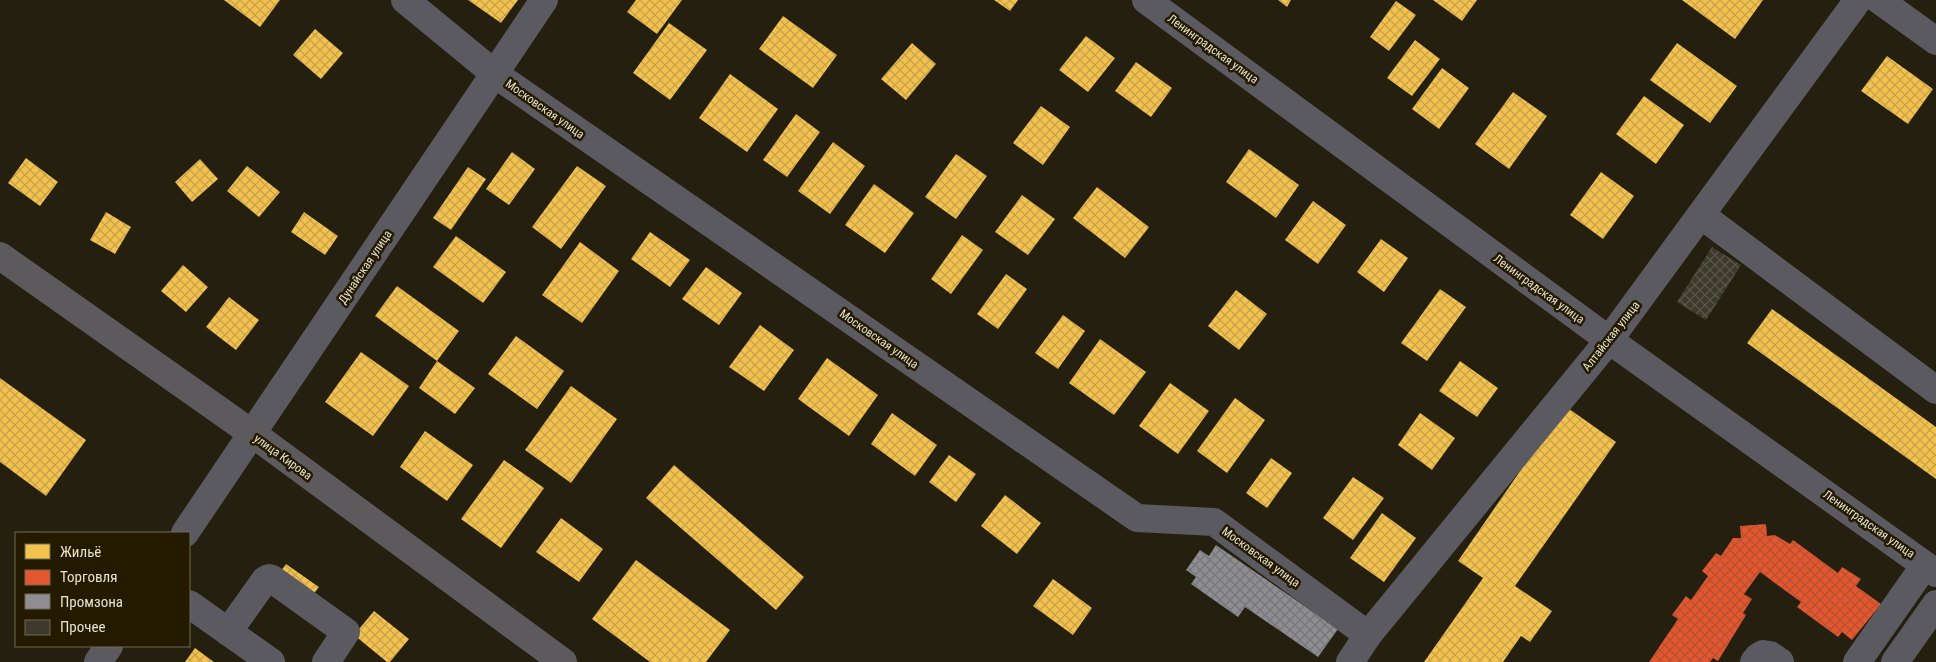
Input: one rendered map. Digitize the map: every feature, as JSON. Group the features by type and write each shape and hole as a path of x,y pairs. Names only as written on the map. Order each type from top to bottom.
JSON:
{"main road":[{"name":"улица Кирова","path":"0,256 253,434 563,662"}],"street":[{"name":"Московская улица","path":"405,0 495,74 1138,518 1214,522 1368,636"},
{"name":"Дунайская улица","path":"187,532 544,0"},
{"name":"Ленинградская улица","path":"1146,0 1609,340 1931,569"},
{"name":"Алтайская улица","path":"1350,662 1368,636 1609,340 1858,0"},
{"path":"1879,0 1936,41"},
{"path":"1701,215 1936,390"},
{"path":"1857,662 1931,569"},
{"path":"228,632 265,580 272,579 346,632 326,662"},
{"path":"1895,662 1936,604"},
{"path":"190,605 271,662"},
{"path":"98,662 108,647"},
{"path":"1754,662 1764,654 1770,655 1780,662"}],"building: Жильё":[{"path":"224,0 280,0 260,27"},
{"path":"468,0 518,0 501,23"},
{"path":"636,0 682,0 657,34 627,12"},
{"path":"994,0 1018,0 1010,11"},
{"path":"1278,0 1291,0 1287,7"},
{"path":"1433,0 1477,0 1462,21"},
{"path":"1682,0 1763,0 1735,39"},
{"path":"1396,1 1416,15 1389,51 1370,37"},
{"path":"783,16 837,55 813,88 759,49"},
{"path":"669,23 707,50 670,100 633,73"},
{"path":"315,29 343,53 321,79 293,55"},
{"path":"1086,36 1115,58 1088,92 1059,70"},
{"path":"1415,40 1440,59 1412,96 1387,78"},
{"path":"912,43 936,64 906,100 881,79"},
{"path":"1677,43 1737,86 1710,123 1650,80"},
{"path":"1887,56 1933,89 1908,124 1861,91"},
{"path":"1136,62 1172,88 1151,117 1115,91"},
{"path":"1442,68 1469,88 1439,129 1412,109"},
{"path":"730,74 778,109 747,152 699,118"},
{"path":"1513,92 1547,116 1509,169 1475,144"},
{"path":"1644,96 1684,125 1656,164 1616,134"},
{"path":"1041,106 1070,127 1043,165 1013,143"},
{"path":"796,114 820,132 787,177 763,160"},
{"path":"833,142 865,166 830,214 798,191"},
{"path":"1249,149 1299,185 1276,218 1226,182"},
{"path":"512,152 535,169 509,205 486,189"},
{"path":"956,154 987,176 956,219 925,197"},
{"path":"26,158 58,182 40,206 8,183"},
{"path":"200,159 218,179 192,202 175,182"},
{"path":"247,166 280,192 259,217 227,191"},
{"path":"577,166 606,186 561,249 532,227"},
{"path":"468,167 486,179 451,230 433,218"},
{"path":"1601,172 1634,196 1603,239 1570,215"},
{"path":"874,184 914,213 885,253 845,225"},
{"path":"1097,187 1149,227 1125,258 1073,218"},
{"path":"1022,195 1055,219 1028,255 995,232"},
{"path":"1313,201 1346,225 1318,264 1285,240"},
{"path":"106,212 131,227 115,254 90,240"},
{"path":"304,212 338,236 325,255 291,232"},
{"path":"650,232 690,260 670,287 631,259"},
{"path":"962,235 983,250 951,294 931,279"},
{"path":"456,236 506,272 483,303 433,267"},
{"path":"1381,239 1408,258 1384,292 1357,272"},
{"path":"580,242 619,271 582,323 542,295"},
{"path":"183,265 208,287 186,312 161,291"},
{"path":"706,267 742,293 719,325 682,299"},
{"path":"1006,274 1027,289 998,329 977,314"},
{"path":"397,286 459,331 437,361 375,316"},
{"path":"1440,289 1466,307 1427,361 1401,343"},
{"path":"1236,290 1267,314 1239,350 1208,326"},
{"path":"229,297 259,320 236,350 206,327"},
{"path":"1772,309 1936,427 1936,479 1747,343"},
{"path":"1063,315 1085,331 1058,369 1035,353"},
{"path":"760,325 794,350 764,391 729,367"},
{"path":"516,336 564,371 537,409 488,374"},
{"path":"1100,339 1146,372 1114,415 1069,383"},
{"path":"361,352 409,386 373,436 325,402"},
{"path":"827,358 878,395 849,436 798,399"},
{"path":"437,361 475,388 455,414 419,388"},
{"path":"1460,361 1498,388 1477,417 1439,391"},
{"path":"0,378 86,440 46,496 0,462"},
{"path":"1170,383 1209,411 1178,454 1139,426"},
{"path":"571,386 617,419 571,483 525,450"},
{"path":"1235,398 1265,420 1227,473 1197,451"},
{"path":"1565,406 1616,442 1515,586 1552,611 1530,642 1521,636 1503,662 1424,662 1483,578 1458,561"},
{"path":"892,413 937,445 915,476 871,444"},
{"path":"1420,413 1455,438 1432,470 1398,445"},
{"path":"425,431 473,465 447,501 400,467"},
{"path":"949,455 976,474 956,502 929,482"},
{"path":"1271,458 1292,473 1267,508 1246,493"},
{"path":"504,460 544,488 501,548 461,519"},
{"path":"674,465 804,577 776,610 646,498"},
{"path":"1353,477 1384,498 1353,540 1323,518"},
{"path":"1005,495 1041,523 1017,554 981,526"},
{"path":"1382,513 1416,538 1384,582 1350,558"},
{"path":"561,518 603,549 579,582 536,552"},
{"path":"636,560 730,630 706,662 650,662 592,619"},
{"path":"286,564 319,587 311,597 278,575"},
{"path":"1053,579 1092,608 1073,635 1033,606"},
{"path":"374,611 409,639 390,662 387,662 354,635"},
{"path":"195,648 214,662 185,662"}],"building: Торговля":[{"path":"1766,524 1767,536 1775,535 1790,544 1793,540 1838,573 1842,567 1861,579 1856,586 1881,604 1852,640 1842,632 1838,637 1797,607 1801,602 1760,572 1744,594 1752,599 1743,613 1746,615 1718,661 1713,658 1710,662 1649,662 1678,619 1672,615 1686,596 1691,600 1708,576 1702,571 1716,553 1721,556 1733,538 1741,538 1740,526"}],"building: Промзона":[{"path":"1216,545 1338,629 1318,657 1245,607 1238,617 1191,584 1196,577 1186,570 1200,550 1209,556"}],"building: Прочее":[{"path":"1712,247 1741,265 1706,320 1677,302"}]}
